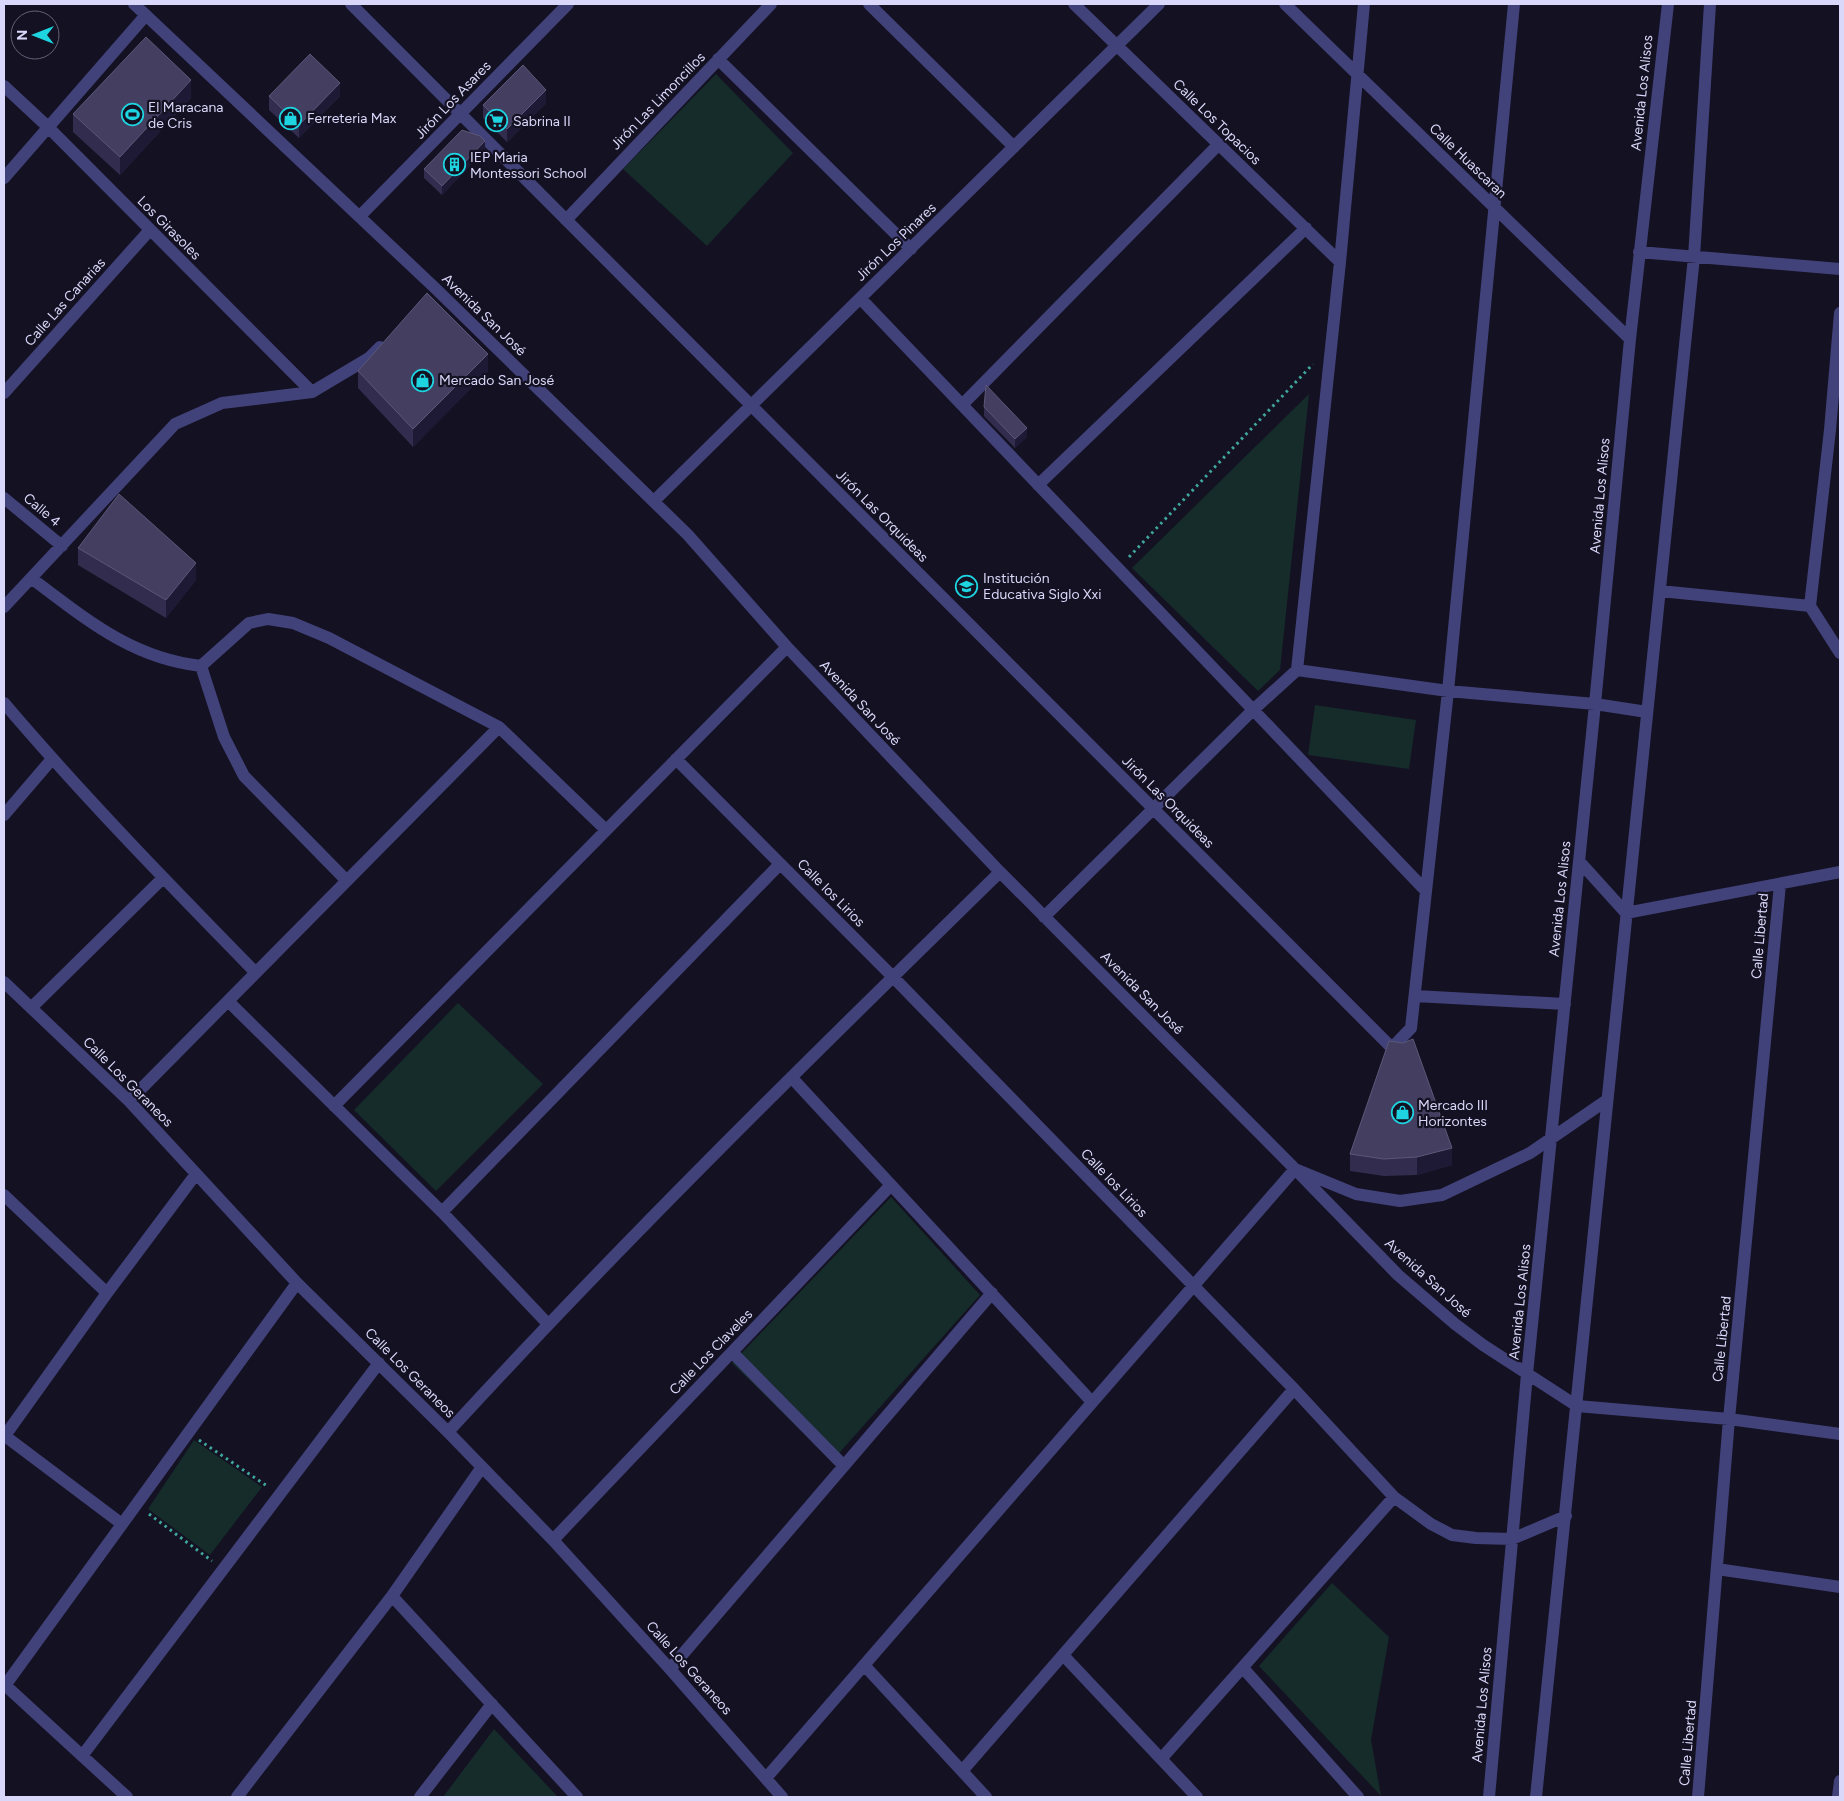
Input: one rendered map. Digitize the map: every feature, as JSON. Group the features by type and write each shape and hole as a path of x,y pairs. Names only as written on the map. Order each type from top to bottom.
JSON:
{"street":[{"name":"Avenida San José","path":"134,4 360,216 432,291 688,535 787,647 1000,872 1398,1275 1455,1324 1483,1345 1577,1406"},
{"name":"Jirón Los Asares","path":"360,216 568,4"},
{"name":"Jirón Las Limoncillos","path":"566,220 771,4"},
{"path":"869,4 1014,147"},
{"name":"Calle Los Topacios","path":"1074,4 1340,262"},
{"name":"Jirón Los Pinares","path":"654,501 1159,4"},
{"name":"Calle Huascaran","path":"1285,4 1630,339"},
{"path":"1044,916 1152,808 1297,670 1340,262 1364,4"},
{"path":"1514,4 1448,692 1415,996 1565,1004"},
{"name":"Avenida Los Alisos","path":"1489,1797 1527,1374 1552,1138 1630,339 1668,4"},
{"path":"1536,1797 1694,257 1710,4"},
{"name":"Jirón Las Orquideas","path":"355,5 460,114 1392,1048 1411,1028 1415,996"},
{"path":"4,178 146,14"},
{"path":"718,60 911,249"},
{"name":"Los Girasoles","path":"4,86 48,127 312,392"},
{"path":"962,405 1219,144"},
{"path":"1038,484 1306,228"},
{"name":"Calle Las Canarias","path":"4,393 149,230"},
{"path":"1639,252 1840,270"},
{"path":"860,298 1426,891"},
{"path":"1840,313 1830,430 1810,606 1840,653"},
{"path":"4,607 175,424 222,403 312,392 369,358 389,337"},
{"path":"1830,430 1840,444"},
{"name":"Calle 4","path":"4,498 62,546"},
{"path":"31,578 100,629 136,648 178,664 201,666 249,623 268,619 293,623 328,638 499,727 606,830"},
{"path":"1660,592 1810,606"},
{"path":"334,1106 787,647"},
{"path":"201,666 224,737 244,776 347,881"},
{"path":"1297,670 1448,692 1595,704 1647,712"},
{"path":"4,703 52,760 256,973"},
{"path":"129,1101 499,727"},
{"name":"Calle los Lirios","path":"676,759 893,977 1294,1389 1394,1498 1431,1524 1452,1534 1476,1538 1512,1539 1566,1516"},
{"path":"4,815 52,760"},
{"path":"1579,861 1626,913"},
{"path":"442,1212 780,864"},
{"path":"448,1432 548,1324 1000,872"},
{"path":"1626,913 1840,872"},
{"path":"31,1008 163,878"},
{"name":"Calle Libertad","path":"1698,1797 1729,1419 1780,884"},
{"name":"Calle Los Geraneos","path":"4,982 129,1101 297,1283 448,1432 553,1540 766,1778 777,1795"},
{"path":"228,1001 442,1212 548,1324"},
{"path":"792,1078 1092,1402"},
{"path":"766,1778 1295,1169 1356,1194 1400,1201 1442,1194 1530,1153 1607,1100"},
{"path":"122,1524 4,1436 196,1174"},
{"name":"Calle Los Claveles","path":"553,1540 891,1185"},
{"path":"4,1195 107,1293"},
{"path":"127,1797 4,1686 297,1283"},
{"path":"670,1669 992,1293"},
{"path":"732,1352 844,1466"},
{"path":"82,1756 379,1363"},
{"path":"962,1771 1294,1389"},
{"path":"1577,1406 1729,1419 1840,1434"},
{"path":"237,1797 392,1596 482,1467"},
{"path":"1161,1759 1394,1498"},
{"path":"1717,1570 1840,1587"},
{"path":"392,1596 577,1797"},
{"path":"1063,1655 1197,1797"},
{"path":"864,1664 986,1797"},
{"path":"1243,1668 1358,1797"},
{"path":"420,1797 492,1704"},
{"path":"1838,1797 1840,1781"}],"path":[{"path":"1118,568 1331,345"},
{"path":"188,1433 280,1495"},
{"path":"136,1505 223,1570"}],"green space":[{"path":"716,74 793,153 707,246 623,169"},
{"path":"1309,394 1280,670 1258,691 1132,568"},
{"path":"1315,705 1416,720 1409,769 1308,755"},
{"path":"458,1003 543,1084 436,1191 354,1110"},
{"path":"891,1197 980,1295 832,1461 732,1363"},
{"path":"194,1440 262,1487 210,1555 148,1509"},
{"path":"1332,1583 1389,1637 1371,1740 1381,1796 1259,1666"},
{"path":"494,1729 558,1797 443,1797"}],"building":[{"name":"El Maracana de Cris","path":"146,37 191,80 120,157 73,114"},
{"path":"310,54 340,83 299,125 269,96"},
{"path":"523,65 546,90 507,129 483,105"},
{"name":"IEP Maria Montessori School","path":"462,130 480,136 485,141 442,186 424,169"},
{"name":"Mercado San José","path":"427,293 488,354 413,429 358,371"},
{"path":"986,385 1027,428 1015,439 984,407"},
{"path":"119,494 196,563 166,600 78,548"},
{"name":"Mercado III Horizontes","path":"1413,1039 1452,1148 1417,1157 1384,1159 1350,1154 1389,1041 1403,1043"}],"place":[{"name":"El Maracana de Cris","path":"132,115"},
{"name":"Ferreteria Max","path":"291,118"},
{"name":"Sabrina II","path":"497,121"},
{"name":"IEP Maria Montessori School","path":"454,165"},
{"name":"Mercado San José","path":"423,380"},
{"name":"Institución Educativa Siglo Xxi","path":"967,586"},
{"name":"Mercado III Horizontes","path":"1402,1113"}]}
